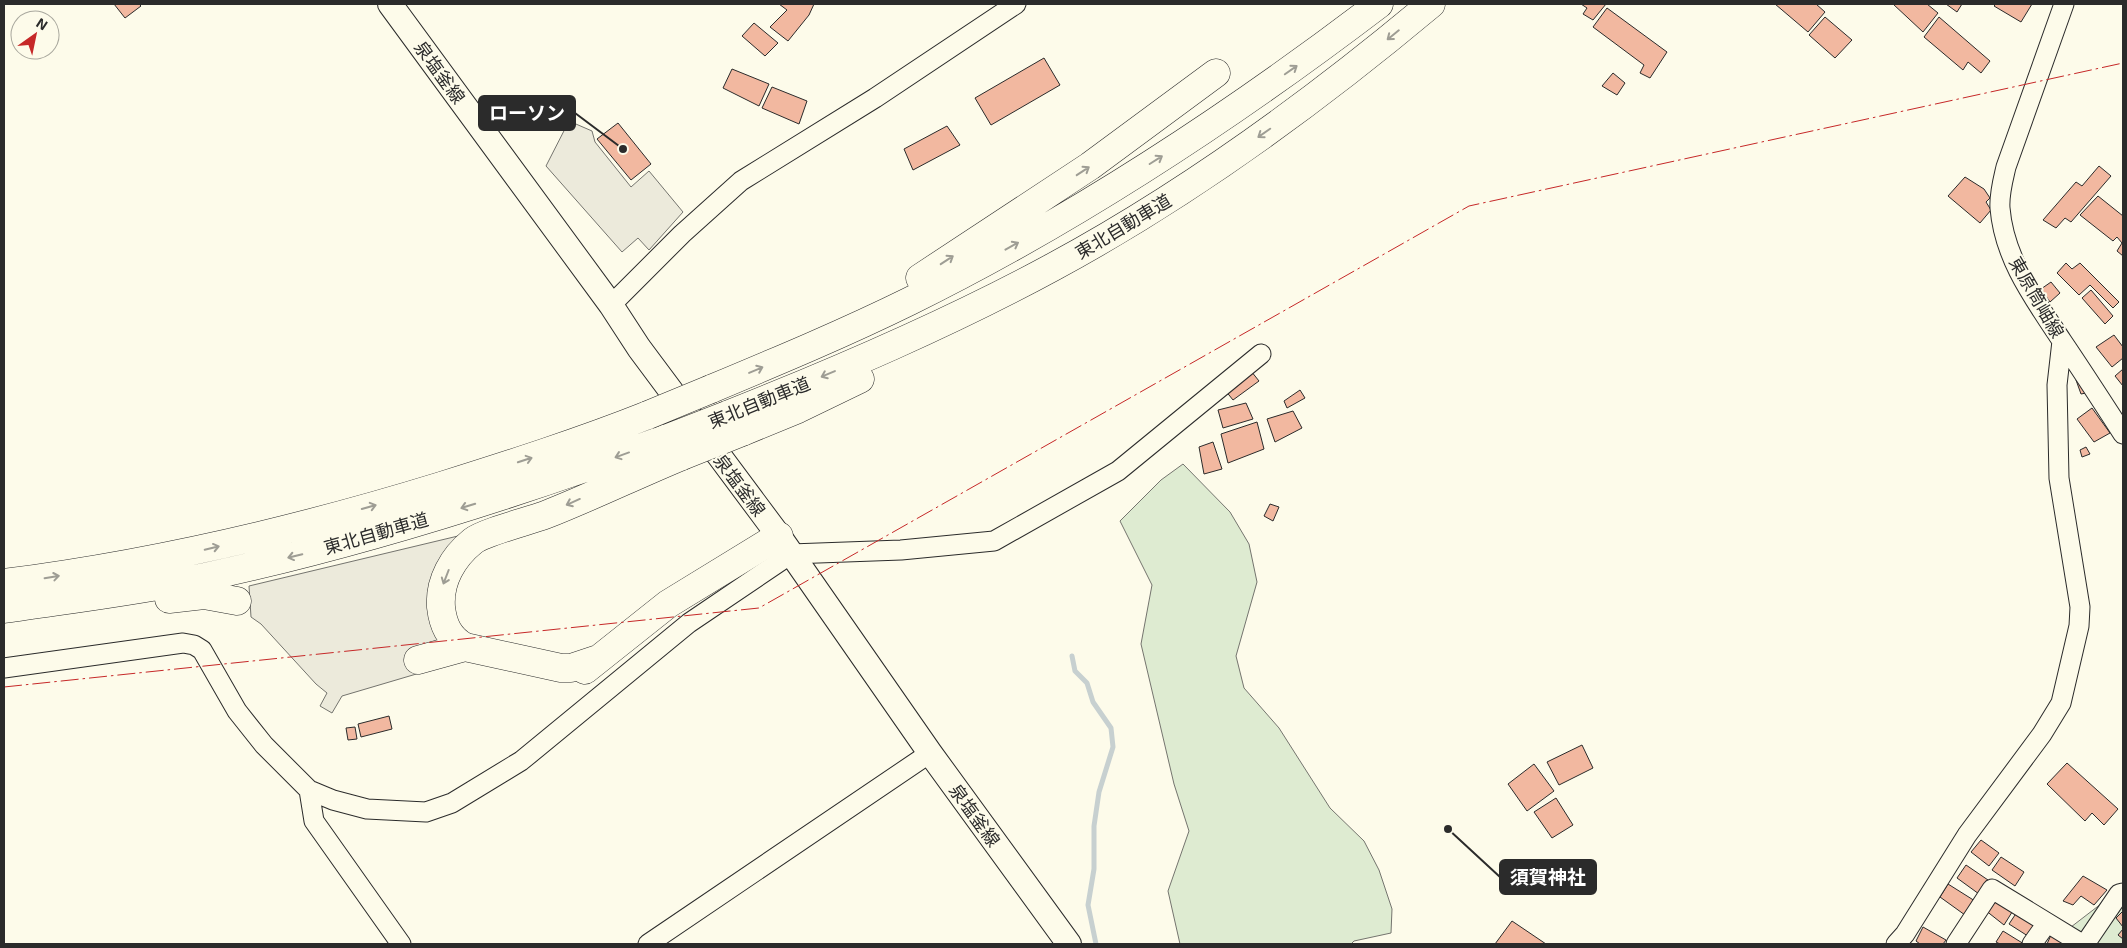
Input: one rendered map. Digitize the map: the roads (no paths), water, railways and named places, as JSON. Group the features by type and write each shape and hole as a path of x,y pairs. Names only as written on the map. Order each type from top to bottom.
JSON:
{"highway":[{"name":"東北自動車道","path":"4,583 140,562 202,550 298,527 513,464 590,438 786,358 910,301 1034,234 1115,186 1239,106 1379,4"},
{"name":"東北自動車道","path":"4,609 204,577 306,553 512,492 675,447 735,423 980,305 1054,267 1137,219 1202,177 1289,115 1431,4"},
{"path":"786,358 902,290 1082,172 1216,73"},
{"path":"459,654 456,642 448,633 444,624 441,601 442,590 450,568 461,552 475,539 546,514 675,447"},
{"path":"418,660 459,654 571,668 598,659 668,604 785,545"},
{"path":"4,615 70,611 204,595 237,602"}],"main road":[{"name":"泉塩釜線","path":"390,4 611,304 644,355 785,545 930,753 1069,944"}],"street":[{"path":"611,304 682,234 741,181 875,98 1016,4"},
{"name":"東原筒岫線","path":"2064,4 2006,167 2001,189 2002,227 2013,262 2029,290 2123,434"},
{"path":"1896,944 1905,934 1967,835 2042,734 2061,703 2080,626 2080,607 2059,478 2057,385 2062,341"},
{"path":"4,668 183,643 194,645 202,650 237,711 258,738 309,790 333,800 367,809 426,812 452,803 521,761 785,545 901,550 994,541 1118,471 1261,354"},
{"path":"648,944 930,753"},
{"path":"309,790 314,820 401,944"},
{"path":"1956,944 1992,889 2084,944 2119,894 2123,893"},
{"path":"2032,944 2047,923"}],"waterway":[{"path":"1072,656 1075,671 1087,683 1093,702 1111,728 1113,747 1099,792 1094,826 1094,869 1088,905 1096,944"}],"place":[{"name":"ローソン","path":"623,149"},
{"name":"須賀神社","path":"1448,829"}]}
